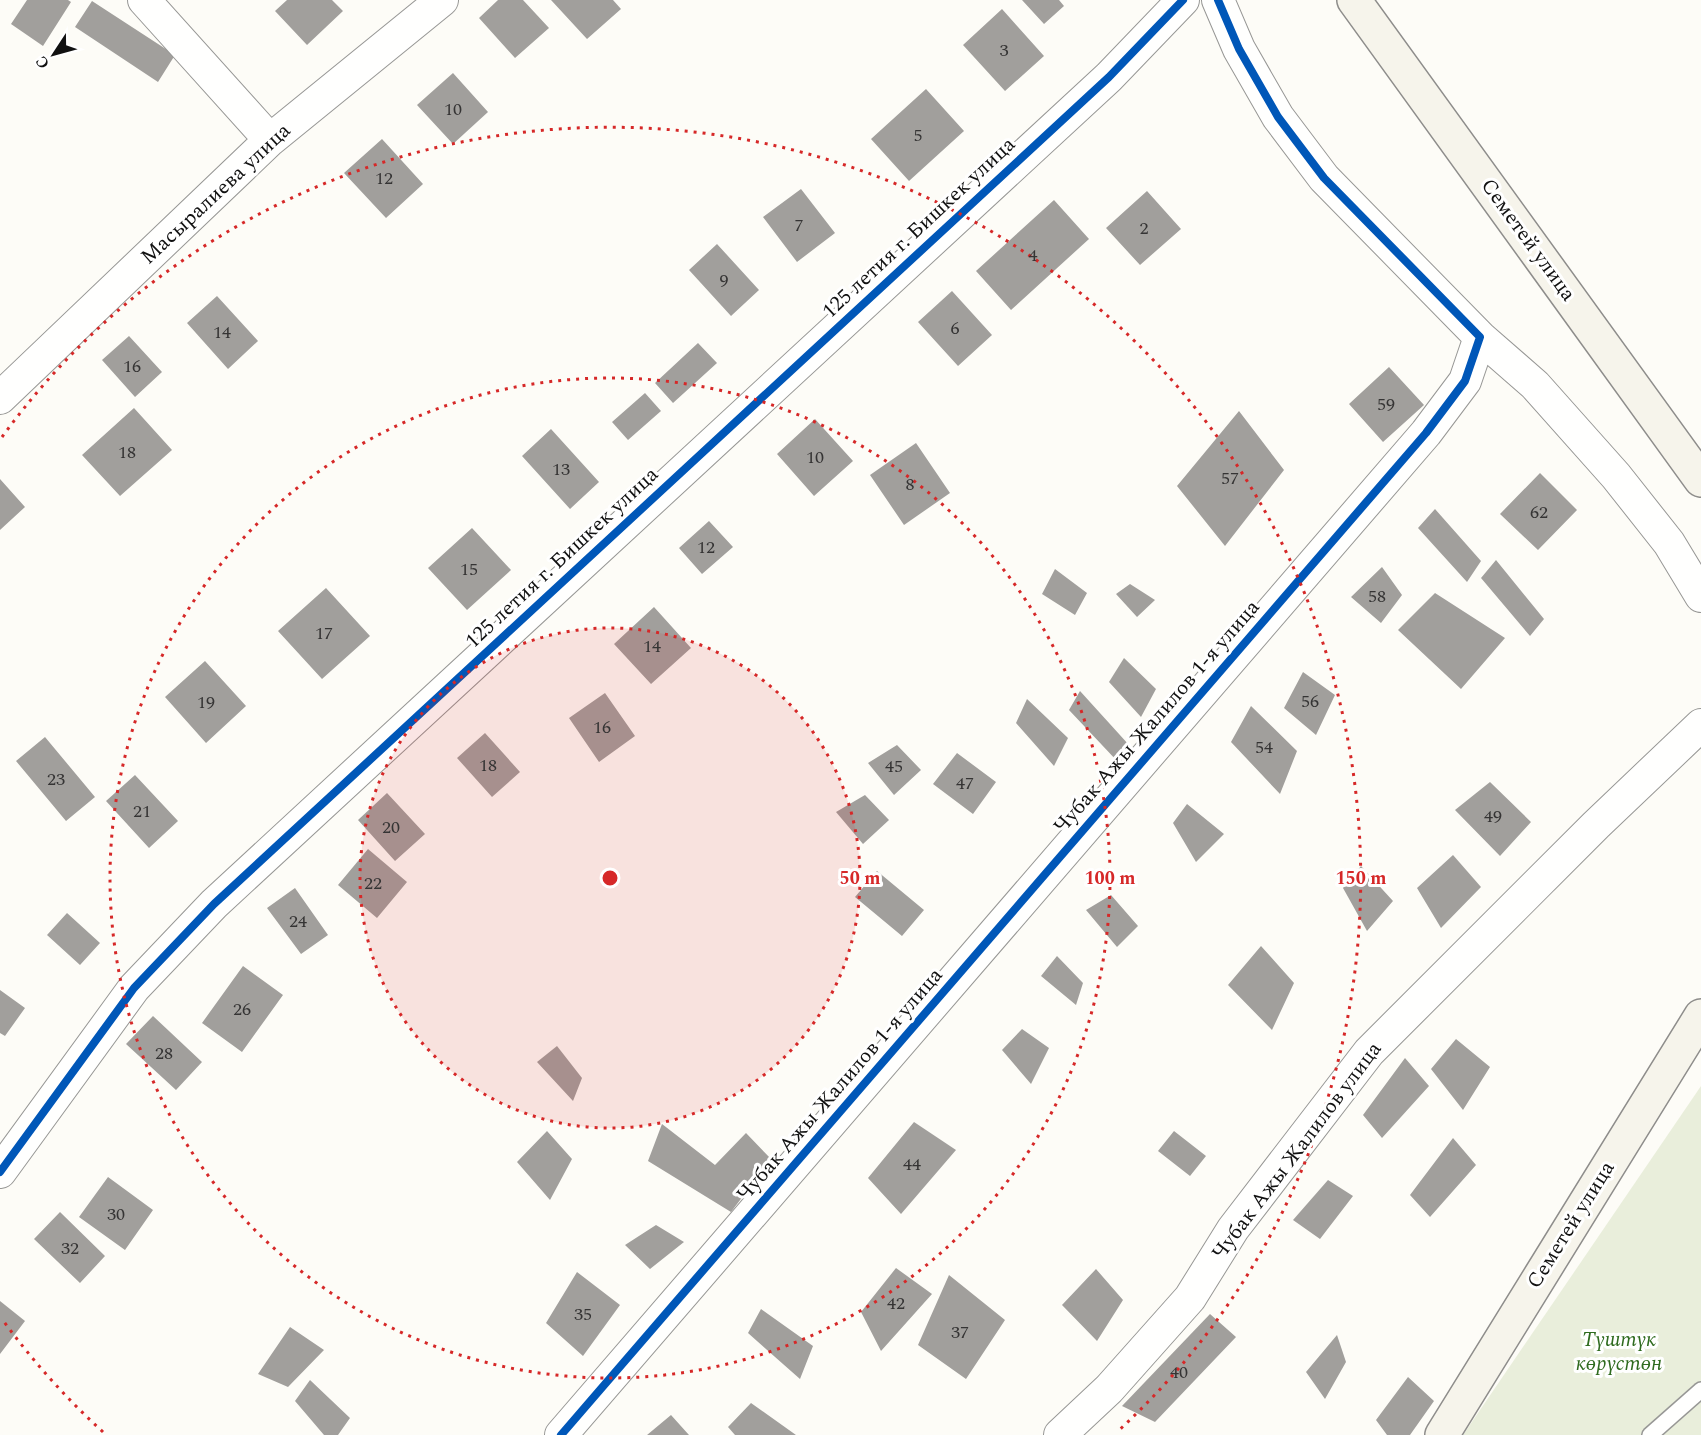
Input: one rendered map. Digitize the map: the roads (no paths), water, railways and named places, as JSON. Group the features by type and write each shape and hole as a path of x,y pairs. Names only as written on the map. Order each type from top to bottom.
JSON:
{"street":[{"path":"144,0 270,140"},
{"name":"Масыралиева улица","path":"0,398 270,140 442,0"},
{"name":"125 летия г. Бишкек улица","path":"0,1172 134,988 214,904 1109,77 1183,0"},
{"path":"1218,0 1239,49 1278,117 1324,178 1480,337 1535,384 1616,476 1670,543 1701,596"},
{"name":"Семетей улица","path":"1354,0 1701,480"},
{"name":"Чубак Ажы Жалилов 1-я улица","path":"561,1435 1426,433 1465,381 1480,337"},
{"name":"Чубак Ажы Жалилов улица","path":"1060,1435 1109,1389 1190,1298 1233,1229 1369,1052 1596,825 1701,725"},
{"name":"Семетей улица","path":"1442,1435 1701,1016"}],"lane":[{"path":"1650,1435 1699,1395"}],"park label":[{"name":"Түштүк көрүстөн","path":"1619,1352"}]}
